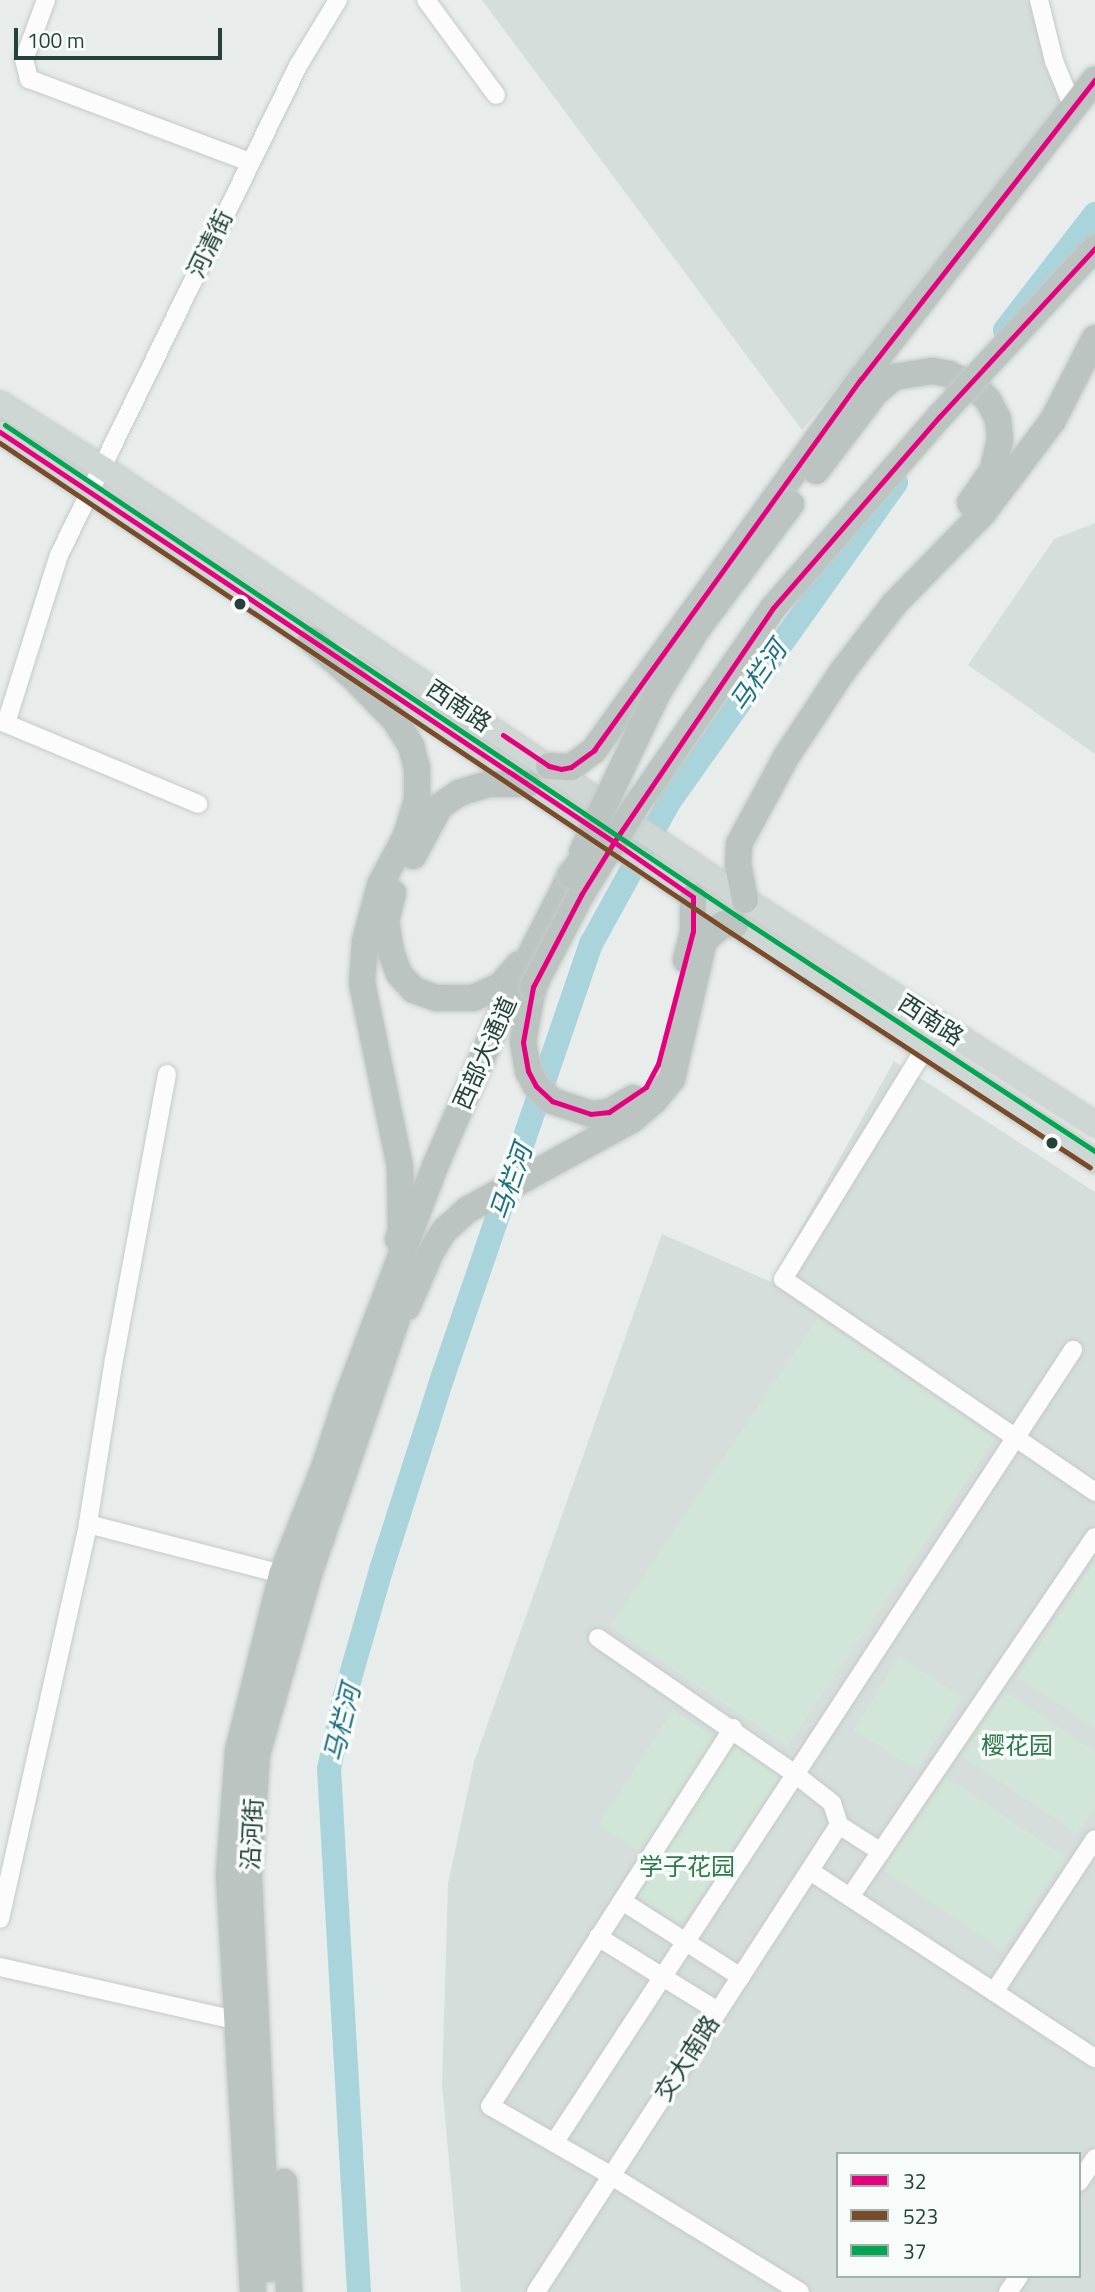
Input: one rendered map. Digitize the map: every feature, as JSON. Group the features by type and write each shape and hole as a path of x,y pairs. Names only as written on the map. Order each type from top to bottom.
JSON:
{"highway":[{"path":"549,766 571,767 594,750 861,379 1095,80"},
{"name":"西部大通道","path":"336,1465 347,1398 436,1164 506,1003 571,875 761,599 929,406 1095,226"},
{"name":"西部大通道","path":"336,1465 375,1382 450,1170 533,987 581,895 634,809 773,608 940,416 1095,248"},
{"path":"745,900 738,864 740,844 760,803 842,672 895,603 983,513 1053,420 1095,338"},
{"path":"571,875 657,694 698,628 876,392 894,377 933,371 949,374 975,387 988,400 998,419 1000,439 993,470 931,567"},
{"path":"311,639 396,720 411,746 417,768 417,800 405,836 380,885 365,941 362,983 400,1167 401,1230 347,1398"},
{"path":"528,784 489,784 458,793 439,806 392,895 386,921 391,952 399,974 414,990 436,998 473,998 500,986 541,935"},
{"path":"533,987 523,1042 528,1071 536,1086 552,1101 592,1114 609,1112 639,1094 652,1078 658,1064 693,931 689,894"},
{"path":"375,1382 431,1252 445,1230 467,1210 633,1119 654,1101 672,1079 704,940 723,924 735,925"},
{"name":"沿河街","path":"258,2220 231,1897 238,1751 282,1574 336,1465"},
{"name":"沿河街","path":"258,2220 249,1874 257,1754 309,1574 336,1465"},
{"path":"257,1754 264,1923 289,2292"},
{"path":"231,1897 230,2020 236,2292"},
{"path":"253,2292 258,2220"},
{"path":"258,2220 268,2292"}],"main road":[{"name":"西南路","path":"0,403 103,468 745,900 1095,1124"},
{"name":"西南路","path":"0,432 735,925 1095,1160"}],"street":[{"path":"46,0 24,59 29,79 250,162"},
{"name":"河清街","path":"3,722 59,555 250,162 313,38 338,0"},
{"path":"426,0 496,95"},
{"path":"1039,0 1054,61 1073,107"},
{"path":"3,722 198,804"},
{"path":"924,1050 782,1279 1095,1492"},
{"path":"0,1919 88,1524 114,1359 167,1074"},
{"path":"554,2143 1073,1350"},
{"path":"88,1524 282,1574"},
{"path":"850,1897 1095,1537"},
{"path":"598,1638 733,1728 795,1774 832,1803 839,1825 881,1852"},
{"path":"733,1728 490,2106 610,2175 800,2292"},
{"name":"交大南路","path":"536,2292 839,1825"},
{"path":"994,1992 1095,1839"},
{"path":"810,1871 1095,2058"},
{"path":"622,1901 741,1977"},
{"path":"598,1937 718,2011"},
{"path":"0,1967 230,2020"},
{"path":"1081,2179 1095,2158"}],"shaded area":[{"path":"482,0 1047,0 1070,100 802,430"},
{"path":"1095,523 1095,754 968,665 1054,539"},
{"path":"894,1061 1095,1192 1095,2292 461,2292 442,2084 448,1884 474,1762 662,1234 771,1282"}],"green space":[{"path":"818,1318 995,1438 787,1746 610,1626"},
{"path":"1095,1561 1095,1728 1018,1677"},
{"path":"899,1657 963,1697 917,1770 853,1730"},
{"name":"樱花园","path":"1005,1692 1095,1752 1095,1807 1077,1833 962,1756"},
{"path":"673,1710 718,1739 644,1854 598,1825"},
{"name":"学子花园","path":"732,1744 781,1777 681,1925 632,1892"},
{"path":"946,1777 1065,1858 1003,1950 883,1870"}],"waterway":[{"name":"马栏河","path":"1005,330 1095,214"},
{"name":"马栏河","path":"359,2292 329,1769 344,1699 381,1570 443,1376 591,944 669,802 896,482"}],"transit line":[{"name":"32","path":"503,735 549,766 561,769 571,767 594,750 861,379 1095,80"},
{"name":"32","path":"614,842 773,608 940,416 1095,248"},
{"name":"37","path":"5,425 740,918 1095,1151"},
{"name":"32","path":"0,432 614,842"},
{"name":"523","path":"0,443 730,932 1090,1168"},
{"name":"32","path":"614,842 693,897 693,931 658,1064 646,1087 609,1112 591,1114 552,1101 536,1086 528,1071 523,1042 533,987 581,895 614,842"}]}
